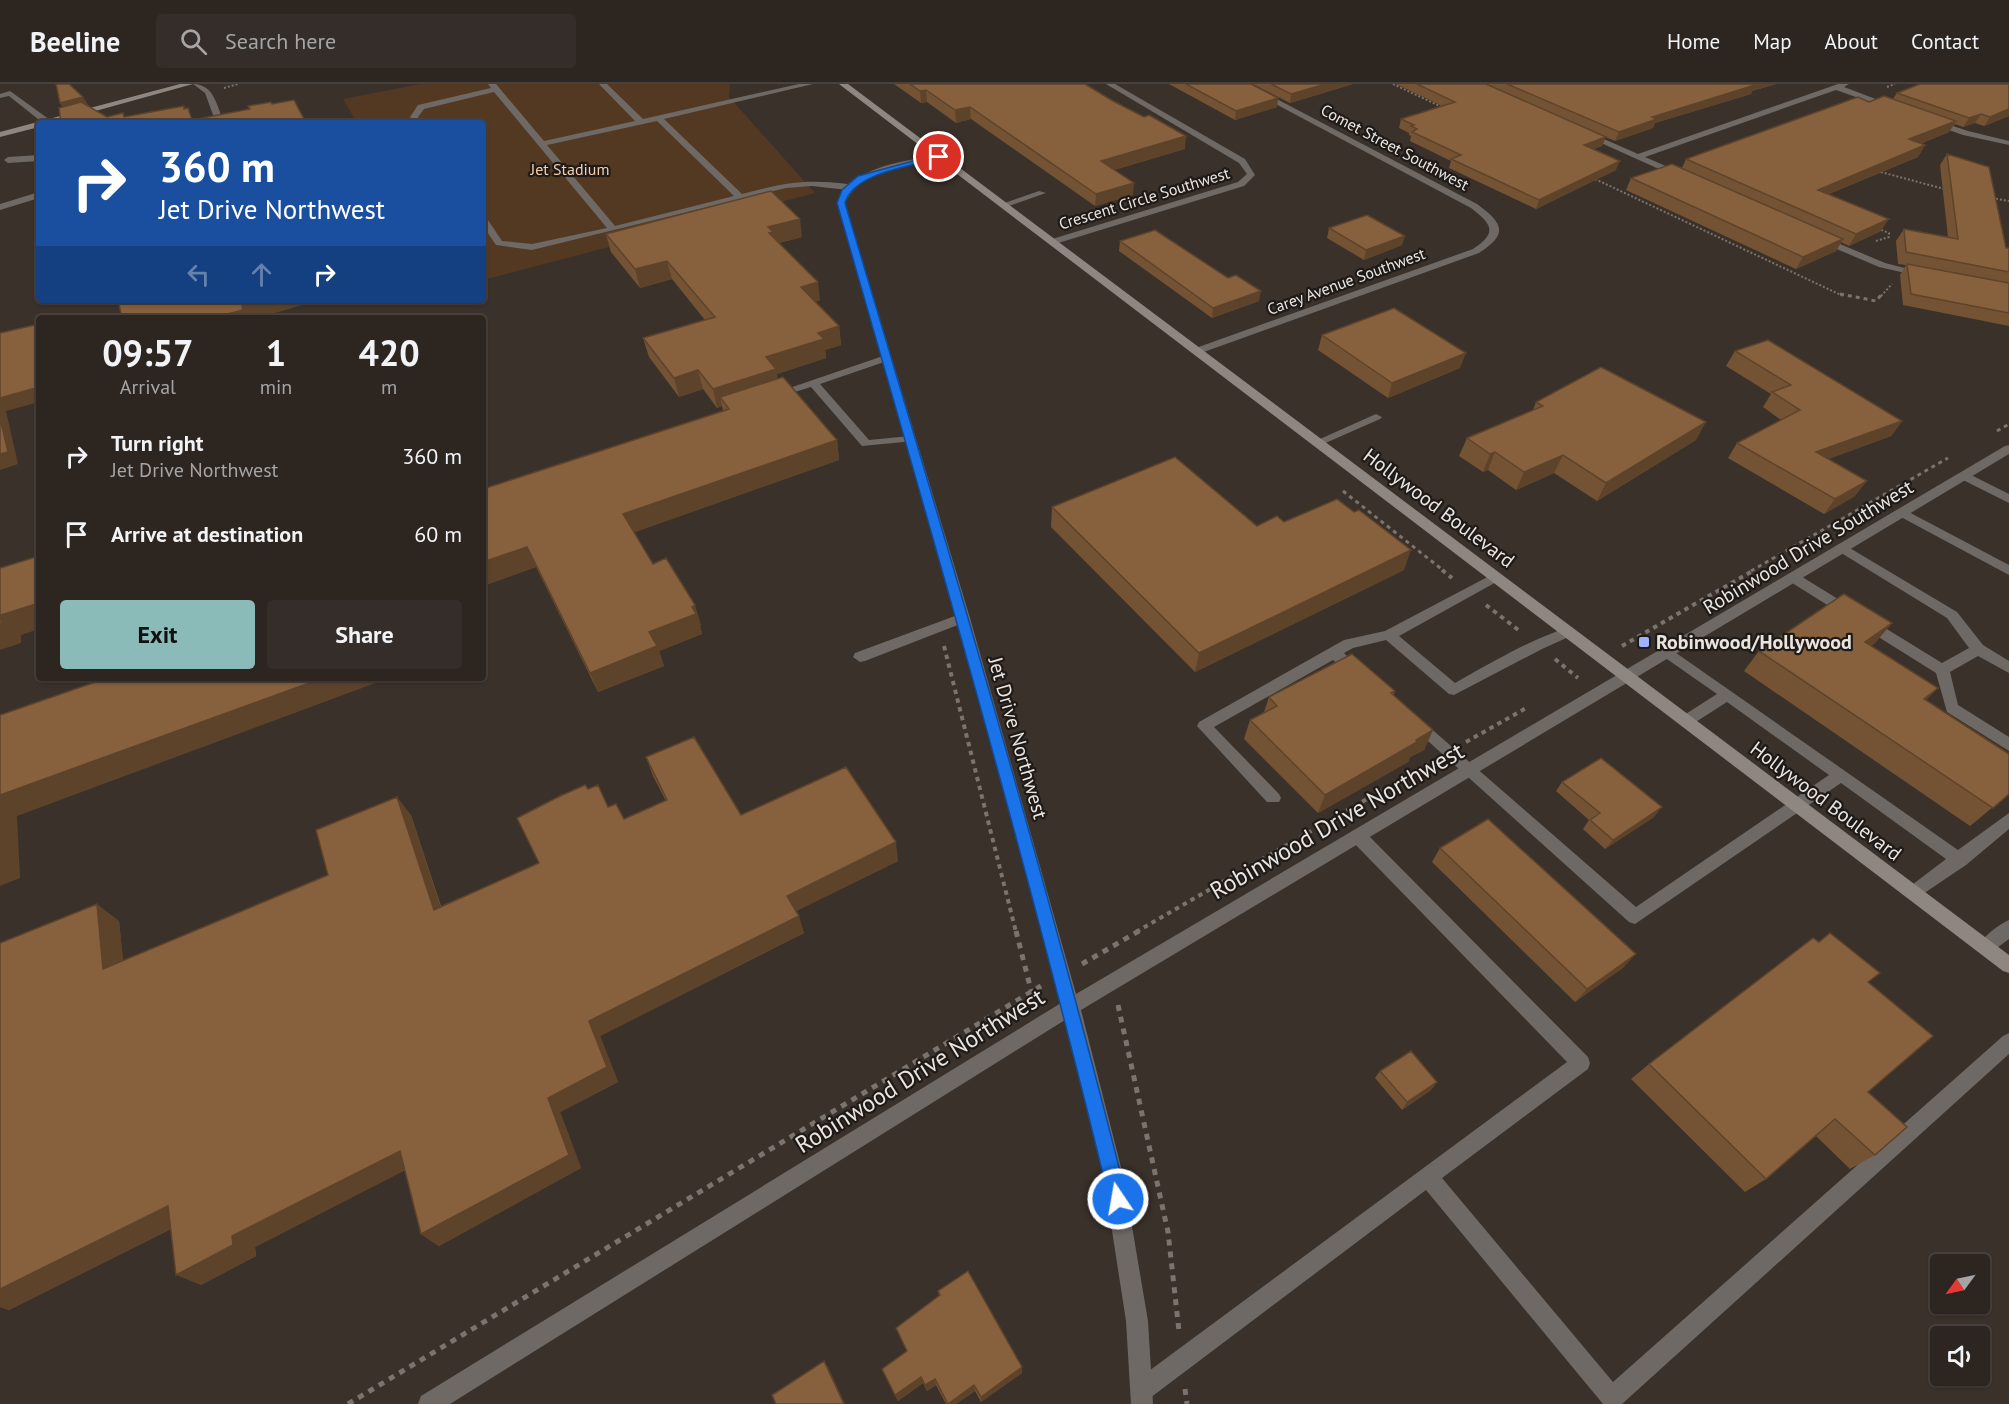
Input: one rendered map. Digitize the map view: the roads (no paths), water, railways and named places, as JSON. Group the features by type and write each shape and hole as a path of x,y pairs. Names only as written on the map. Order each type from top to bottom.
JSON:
{"street":[{"path":"58,120 94,113 189,84"},
{"path":"197,84 208,93 219,120"},
{"path":"603,84 641,122"},
{"path":"542,144 786,86 808,84"},
{"name":"Hollywood Boulevard","path":"843,84 2009,965"},
{"name":"Crescent Circle Southwest","path":"1052,242 1241,184 1251,175 1250,170 1242,161 1110,84"},
{"name":"Comet Street Southwest","path":"1242,84 1474,206 1490,218 1495,229"},
{"path":"1638,157 1840,86 1904,111"},
{"path":"416,120 414,117 421,107 494,87 613,229"},
{"path":"0,96 10,93 40,120"},
{"path":"658,118 739,196"},
{"path":"1924,118 1966,133 2009,143"},
{"path":"0,135 36,125"},
{"path":"1575,129 1687,179"},
{"path":"486,224 499,243 532,247 786,185 812,183 848,188 860,178 939,157"},
{"path":"4,158 36,158"},
{"name":"Jet Drive Northwest","path":"848,188 841,203 963,618 1071,1007 1114,1179 1136,1310 1142,1397"},
{"path":"1003,205 1042,193"},
{"path":"0,207 36,196"},
{"name":"Carey Avenue Southwest","path":"1197,351 1476,251 1492,241 1495,229"},
{"path":"1814,236 1868,260 1903,271 1938,277"},
{"path":"767,397 886,358"},
{"path":"813,382 866,444 910,439"},
{"path":"1317,442 1376,417"},
{"name":"Robinwood Drive Southwest","path":"1628,677 2009,449"},
{"path":"1965,476 2009,498"},
{"path":"1903,513 2009,571"},
{"path":"1843,548 1952,615 1978,649 2009,668"},
{"path":"1273,798 1204,726 1348,644 1389,635 1495,577"},
{"path":"1794,578 1942,670 1952,708 2009,745"},
{"path":"860,657 963,618"},
{"path":"1389,635 1454,690 1537,645 1568,632"},
{"path":"1942,670 1978,649"},
{"path":"1334,652 1369,683"},
{"path":"1669,653 1960,860"},
{"name":"Robinwood Drive Northwest","path":"429,1404 1038,1026 1628,677"},
{"path":"1686,721 1727,695"},
{"path":"1405,713 1635,917 1841,775"},
{"path":"1914,893 1960,860 2009,820"},
{"path":"1142,1397 1182,1359 1581,1063 1358,836"},
{"path":"1986,948 2009,928"},
{"path":"1428,1176 1612,1398 2009,1042"}],"place":[{"name":"Robinwood/Hollywood","path":"1644,642"}],"park label":[{"name":"Jet Stadium","path":"570,169"}]}
